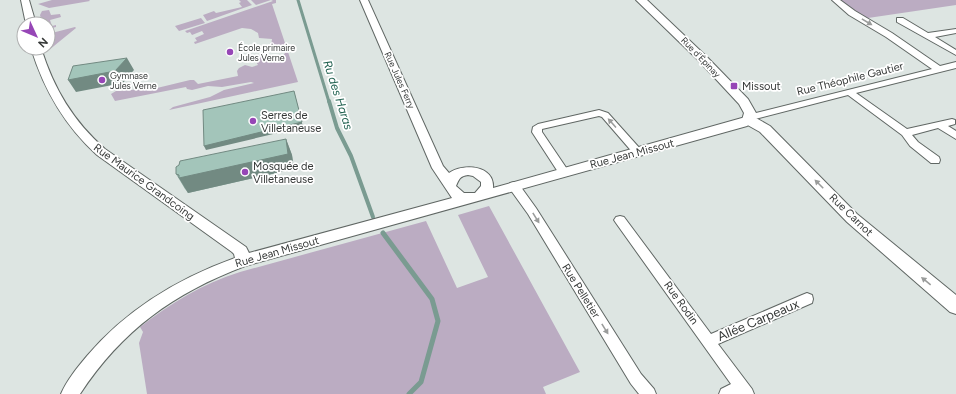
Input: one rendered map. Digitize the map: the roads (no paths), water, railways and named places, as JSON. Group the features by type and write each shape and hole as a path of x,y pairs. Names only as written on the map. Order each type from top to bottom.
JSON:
{"main road":[{"name":"Rue d'Épinay","path":"641,0 703,59 744,102 750,112 750,118"},
{"name":"Rue Carnot","path":"750,118 765,129 852,218 956,306"}],"street":[{"path":"25,0 29,16"},
{"name":"Rue Jules Ferry","path":"364,0 440,172 452,188"},
{"path":"836,0 852,13 889,35 938,69"},
{"path":"900,20 956,53"},
{"path":"927,36 956,31"},
{"name":"Rue Maurice Grandcoing","path":"38,56 43,72 52,92 69,119 87,139 101,152 241,251 243,261"},
{"name":"Rue Théophile Gautier","path":"750,118 956,65"},
{"path":"849,92 906,133 914,144 935,160"},
{"path":"564,172 537,132 538,128 599,113 605,115 638,152"},
{"name":"Rue Jean Missout","path":"70,394 84,371 101,350 131,321 157,302 218,269 434,208 499,192 514,186 564,172 743,124 750,118"},
{"path":"906,133 952,122"},
{"path":"940,125 956,136"},
{"path":"435,161 463,172 475,172 486,178 514,186"},
{"path":"463,172 454,177 452,188 461,197 475,197 488,187 486,178"},
{"name":"Rue Pelletier","path":"514,186 532,211 636,379 649,394"},
{"name":"Rue Jean Missout","path":"434,208 452,188"},
{"name":"Rue Rodin","path":"620,220 744,391 726,394"},
{"name":"Allée Carpeaux","path":"709,341 807,299"}],"waterway":[{"name":"Ru des Haras","path":"298,0 329,102"},
{"name":"Ru des Haras","path":"329,101 337,128 351,156 373,217"},
{"name":"Ru des Haras","path":"383,233 432,299 438,321 421,382 409,394"}],"place":[{"name":"École primaire Jules Verne","path":"230,52"},
{"name":"Gymnase Jules Verne","path":"102,80"},
{"name":"Missout","path":"734,86"},
{"name":"Serres de Villetaneuse","path":"253,121"},
{"name":"Mosquée de Villetaneuse","path":"245,172"}]}
